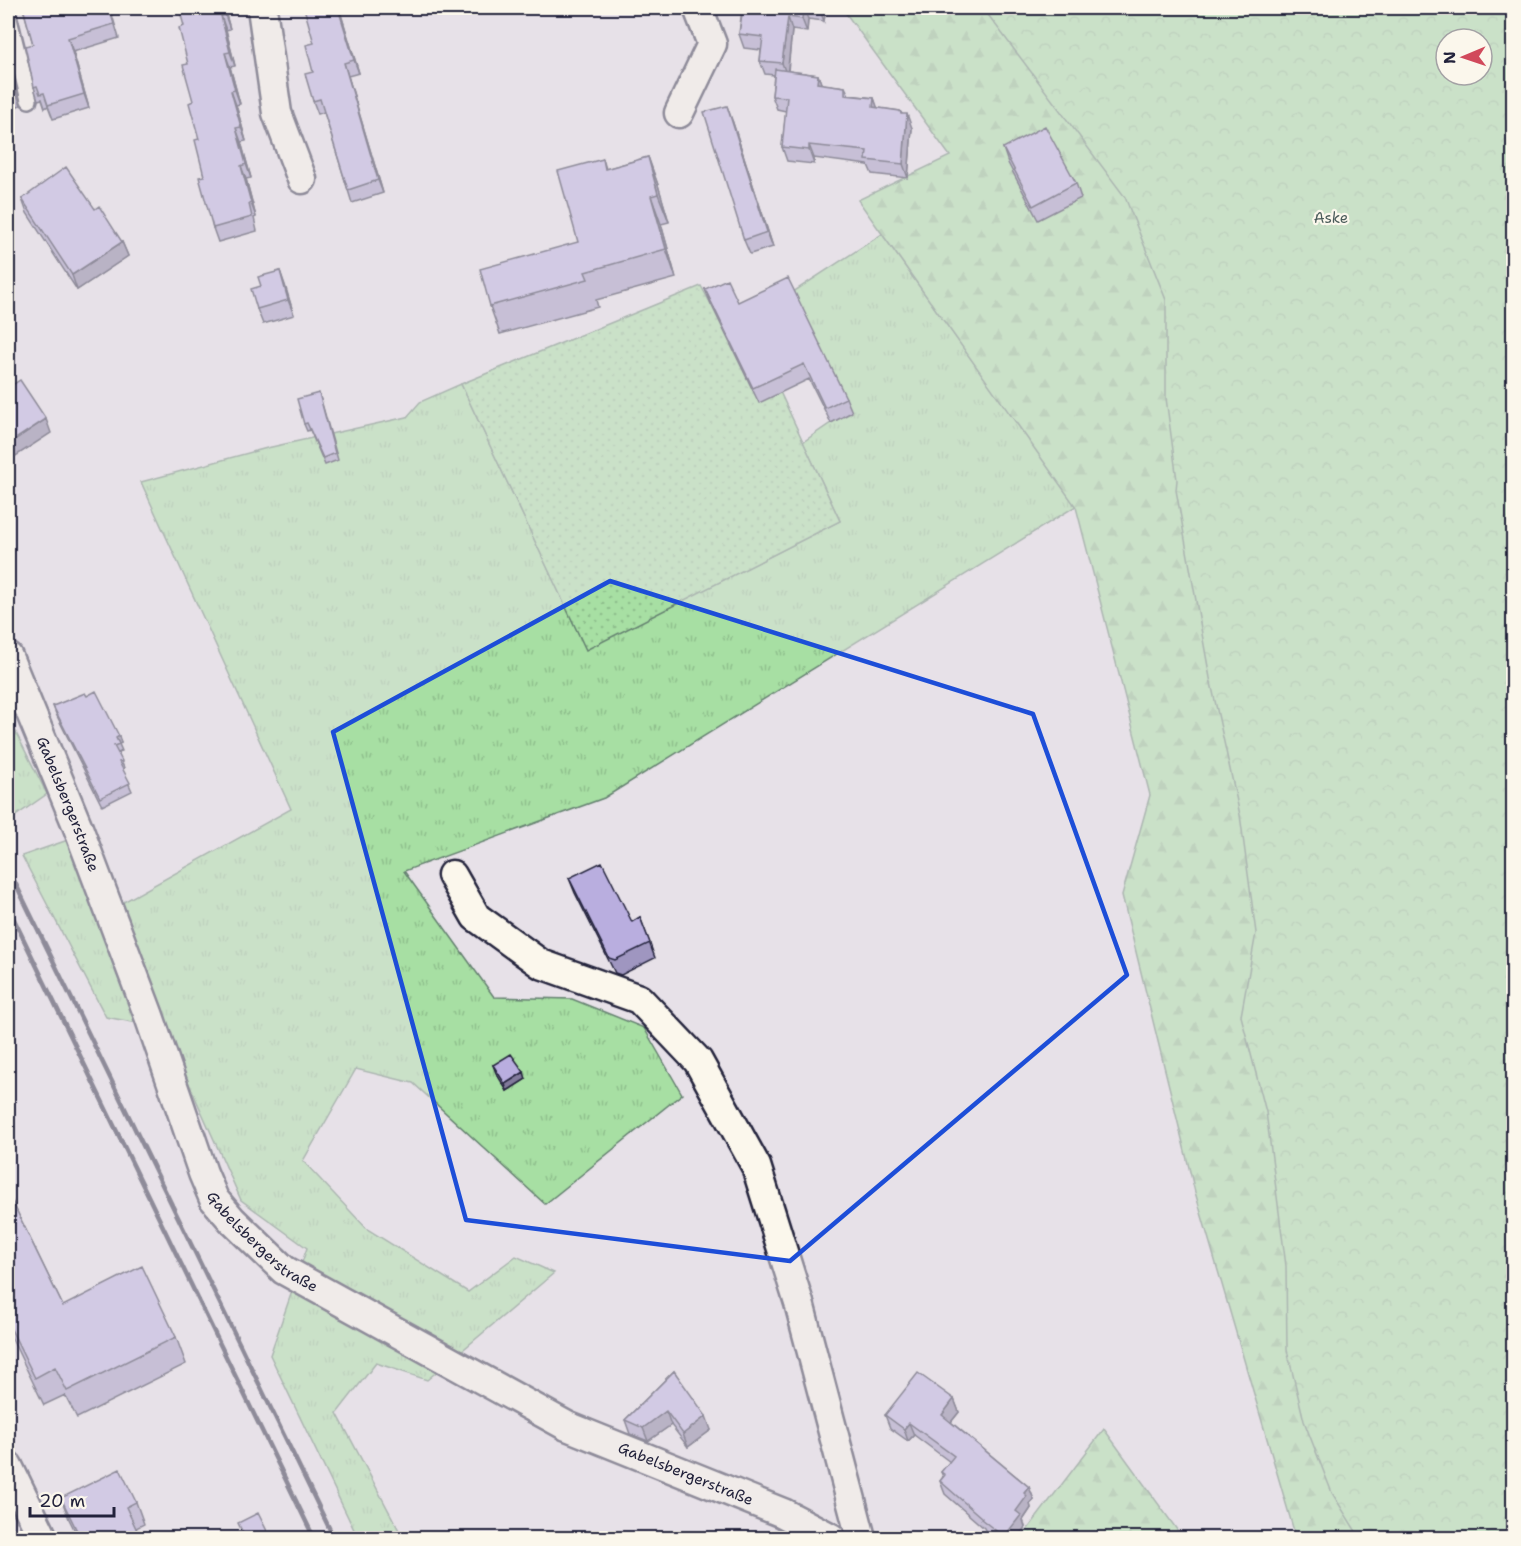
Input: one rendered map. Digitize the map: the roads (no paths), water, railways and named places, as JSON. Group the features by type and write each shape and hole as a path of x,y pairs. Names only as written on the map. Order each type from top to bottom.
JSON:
{"street":[{"path":"262,8 276,113 302,179"},
{"path":"679,113 712,44 698,8"},
{"name":"Gabelsbergerstraße","path":"8,657 89,857 149,1016 203,1173 214,1199 232,1220 284,1270 567,1426 783,1513 831,1539"},
{"path":"452,876 476,917 541,964 639,999 698,1062 756,1166 799,1303 861,1539"},
{"path":"8,1466 43,1539"}],"lane":[{"path":"8,15 30,100"}],"railway":[{"path":"8,868 334,1538"},
{"path":"8,907 314,1538"}],"park label":[{"name":"Aske","path":"1331,218"}]}
